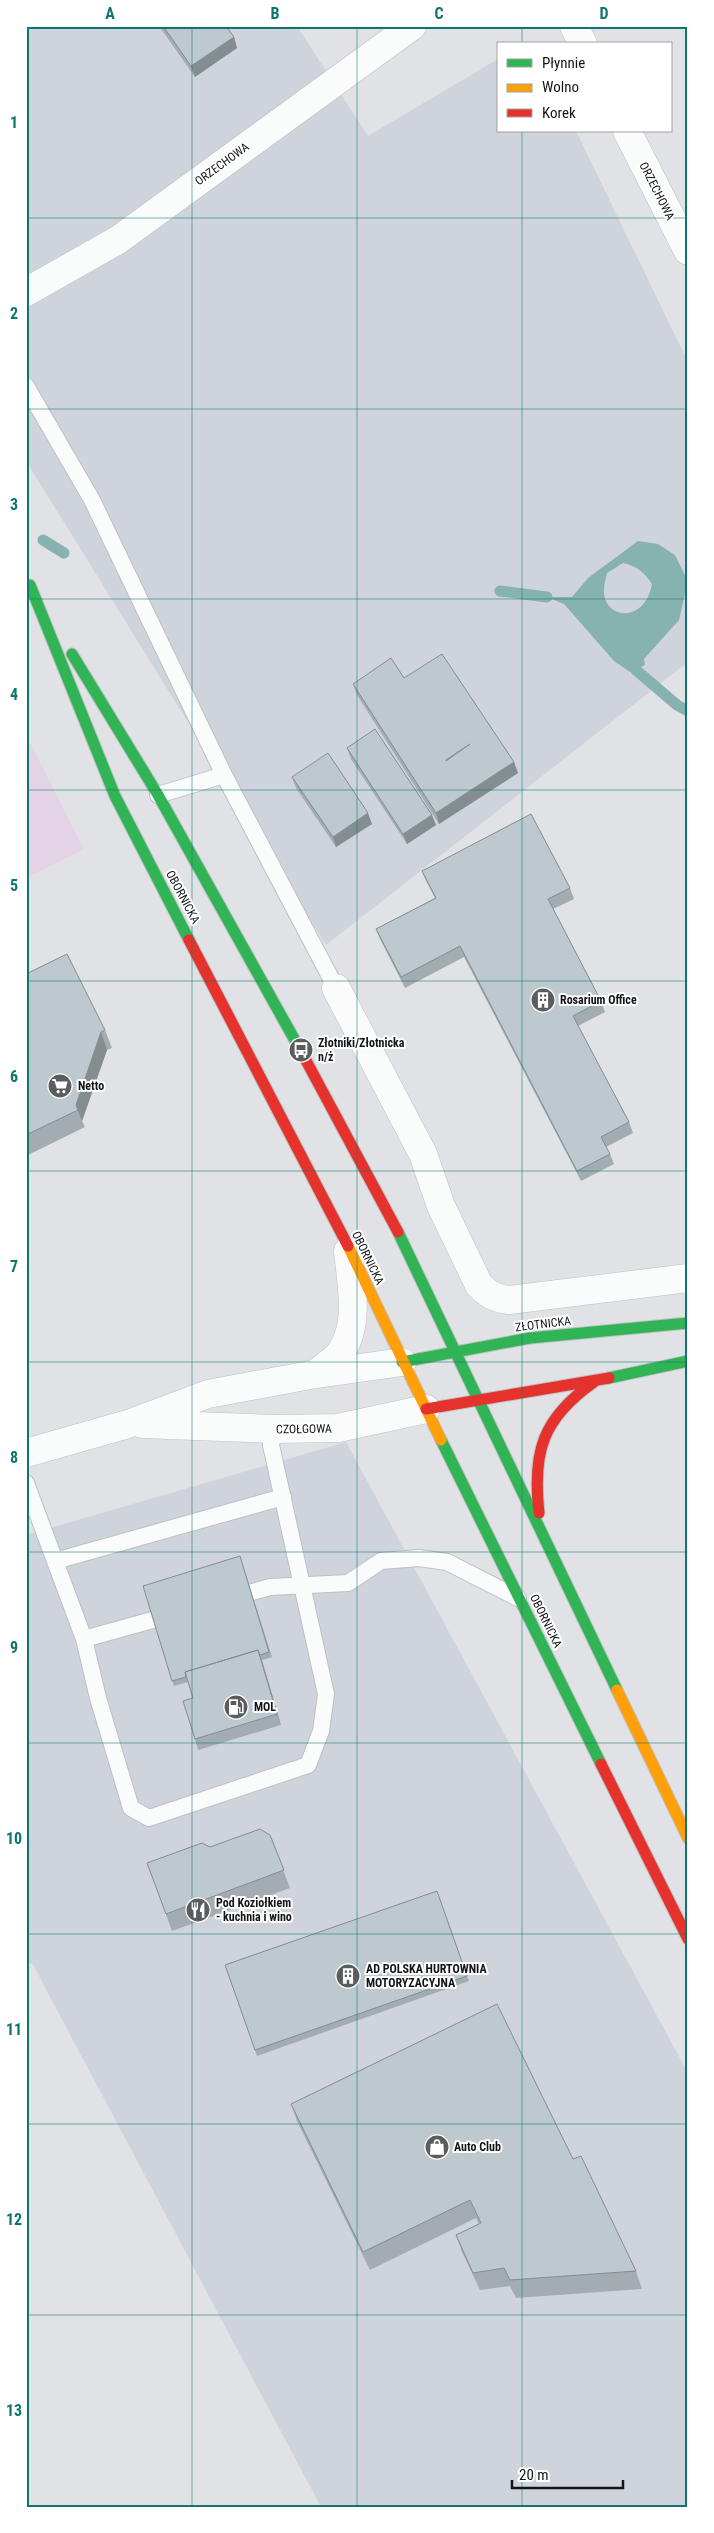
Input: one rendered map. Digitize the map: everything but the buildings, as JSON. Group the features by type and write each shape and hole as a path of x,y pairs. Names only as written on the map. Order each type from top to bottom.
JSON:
{"main road":[{"name":"OBORNICKA","path":"28,581 158,795 301,1050 395,1226 430,1301 456,1350 477,1399"},
{"name":"OBORNICKA","path":"28,581 115,796 348,1247 402,1362 688,1939"},
{"name":"ZŁOTNICKA","path":"402,1362 456,1350 530,1338 688,1323"},
{"name":"CZOŁGOWA","path":"426,1409 594,1381 688,1361"},
{"path":"541,1527 537,1462 548,1432 561,1408 594,1381"},
{"path":"477,1399 541,1527 688,1838"}],"street":[{"name":"ORZECHOWA","path":"26,292 118,240 412,26"},
{"path":"574,26 581,42"},
{"name":"ORZECHOWA","path":"628,132 688,251"},
{"path":"336,988 423,1154 441,1206 479,1285 484,1290 498,1299 509,1300 688,1278"},
{"path":"315,1374 339,1355 347,1340 353,1301 348,1247"},
{"name":"CZOŁGOWA","path":"26,1453 128,1424 208,1394 315,1374 402,1362"},
{"name":"CZOŁGOWA","path":"128,1424 274,1429 338,1428 426,1409"}],"lane":[{"path":"26,386 92,500 224,775 336,988"},
{"path":"158,795 224,775"},
{"path":"26,1483 84,1639 98,1698 131,1808 149,1818 308,1765 320,1731 326,1694 304,1586 271,1445 274,1429"},
{"path":"55,1561 283,1497"},
{"path":"214,1603 270,1587 348,1583 381,1561 419,1558 446,1562 519,1598"},
{"path":"84,1639 186,1611"}],"shaded area":[{"path":"26,26 297,26 368,136 497,60 497,132 576,132 688,362 688,662 326,945 26,461"},
{"path":"26,735 84,849 26,878"},
{"path":"346,1442 688,2073 688,2507 321,2507 32,1963 26,1965 26,1535"}],"water":[{"path":"638,541 658,544 675,555 688,581 679,620 644,659 645,665 630,672 614,661 564,604 547,597 572,597 588,578","holes":["623,563 640,570 652,584 648,597 641,606 633,612 625,613 610,607 605,599 604,587 607,573"]}],"waterway":[{"path":"43,540 64,553"},
{"path":"500,591 547,597"},
{"path":"636,670 677,705 688,711"}],"traffic: fast":[{"path":"30,585 115,796 189,940"},
{"path":"72,654 158,795 302,1053"},
{"path":"398,1232 617,1690"},
{"path":"402,1362 530,1338 688,1323"},
{"path":"609,1378 688,1361"},
{"path":"441,1440 601,1764"}],"traffic: slow":[{"path":"348,1246 441,1440"},
{"path":"617,1690 688,1838"}],"traffic: jam":[{"path":"189,940 348,1246"},
{"path":"302,1053 398,1232"},
{"path":"426,1409 609,1378"},
{"path":"539,1513 537,1471 545,1438 552,1423 563,1409 594,1382"},
{"path":"601,1764 688,1939"}],"place":[{"name":"Rosarium Office","path":"543,1000"},
{"name":"Złotniki/Złotnicka n/ż","path":"301,1050"},
{"name":"Netto","path":"60,1086"},
{"name":"MOL","path":"236,1707"},
{"name":"Pod Koziołkiem - kuchnia i wino","path":"198,1910"},
{"name":"AD POLSKA HURTOWNIA MOTORYZACYJNA","path":"348,1976"},
{"name":"Auto Club","path":"437,2147"}]}
